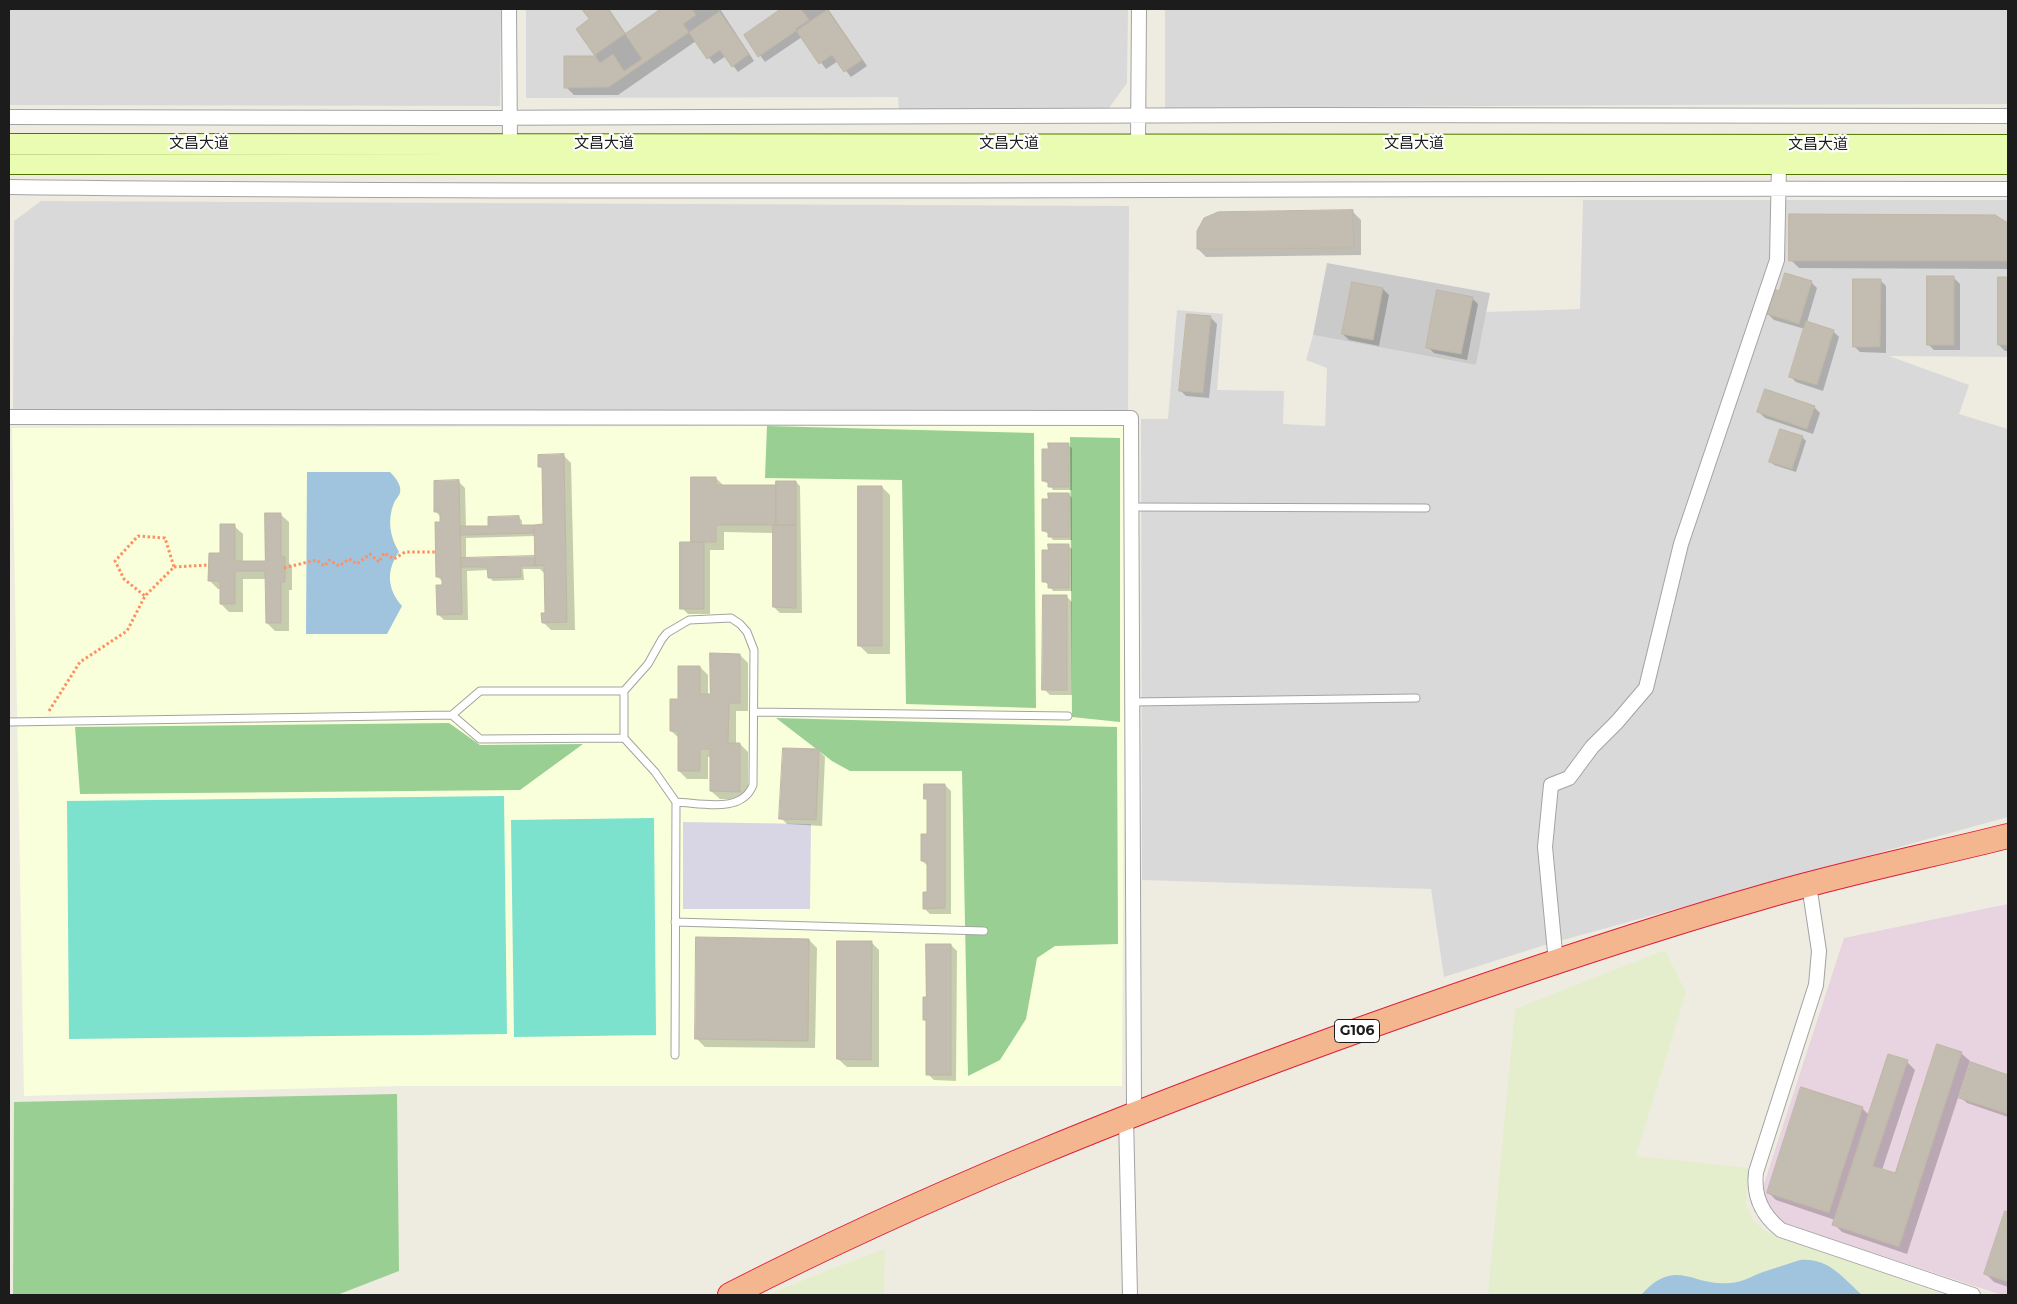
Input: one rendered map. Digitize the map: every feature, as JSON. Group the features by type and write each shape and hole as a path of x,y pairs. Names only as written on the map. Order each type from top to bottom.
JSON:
{"highway":[{"name":"G106","path":"730,1295 821,1250 977,1179 1130,1115 1395,1018 1556,962 1758,898 2008,836"}],"main road":[{"name":"文昌大道","path":"9,144 2008,145"},
{"name":"文昌大道","path":"9,164 2008,164"}],"street":[{"path":"509,9 510,144"},
{"path":"1138,144 1139,9"},
{"path":"9,117 2008,116"},
{"path":"1556,962 1545,847 1551,785 1569,778 1592,747 1646,688 1681,544 1777,260 1779,164"},
{"path":"9,187 329,191 2008,190"},
{"path":"9,416 1131,418 1133,702 1130,1295"},
{"path":"1810,885 1819,951 1816,986 1756,1172 1755,1181 1758,1200 1767,1217 1781,1230 1973,1295"}],"lane":[{"path":"1132,507 1426,508"},
{"path":"675,1056 676,802 655,772 624,738 624,691 648,664 662,639 680,624 697,618 731,618 747,632 754,650 753,785 747,796 731,804 676,802"},
{"path":"9,722 452,715 480,691 624,691"},
{"path":"1133,702 1416,698"},
{"path":"754,712 1068,716"},
{"path":"452,715 480,739 624,738"},
{"path":"675,922 984,931"}],"path":[{"path":"145,596 124,579 115,561 138,536 166,538 174,567"},
{"path":"284,568 316,560 325,566 329,560 339,566 348,559 357,564 370,554 379,562 384,553 394,559 404,552 435,552"},
{"path":"42,722 80,662 128,631 145,596 174,567 208,565"}],"shaded area":[{"path":"9,9 501,9 500,106 9,105"},
{"path":"526,9 1128,9 1127,83 1109,108 899,111 898,97 526,98"},
{"path":"1165,9 2008,9 2008,104 1165,108"},
{"path":"1583,200 2008,200 2008,357 1889,356 1969,385 1959,414 2008,429 2008,817 1545,945 1444,977 1431,889 1142,880 1141,419 1168,419 1177,310 1223,314 1217,390 1284,391 1283,424 1325,426 1327,368 1306,360 1313,335 1476,365 1486,312 1580,309"},
{"path":"41,201 1129,206 1128,415 13,410 14,221"},
{"path":"1327,263 1490,293 1476,365 1313,335"},
{"path":"1126,425 1122,1086 398,1086 24,1096 12,428"},
{"path":"307,472 390,472 399,484 400,493 392,509 390,528 399,552 392,566 390,579 393,593 402,606 387,634 306,634"},
{"path":"504,796 507,1034 69,1039 67,801"},
{"path":"654,818 656,1035 514,1037 511,820"},
{"path":"683,822 811,824 810,909 683,909"},
{"path":"2008,904 2008,1295 2002,1295 1776,1221 1762,1190 1844,938"},
{"path":"1665,950 1686,992 1636,1156 1748,1168 1746,1204 1752,1219 1765,1231 1944,1295 1488,1295 1515,1009"},
{"path":"885,1249 884,1295 767,1295 831,1269"},
{"path":"1800,1260 1810,1260 1827,1265 1841,1275 1862,1295 1641,1295 1653,1283 1664,1277 1675,1275 1717,1283 1730,1283"}],"green space":[{"path":"767,426 1034,433 1036,708 906,704 902,480 765,478"},
{"path":"1070,437 1120,438 1120,722 1072,717"},
{"path":"776,718 1117,727 1118,944 1055,946 1037,958 1026,1019 1000,1060 968,1076 962,771 850,771 832,761"},
{"path":"449,723 480,745 583,744 520,790 80,794 75,727"},
{"path":"397,1094 399,1271 337,1295 13,1295 14,1102"}],"building":[{"path":"582,9 608,9 642,59 624,71 613,54 600,63 576,29 589,19"},
{"path":"661,9 718,9 720,11 609,87 564,88 564,56 593,56"},
{"path":"692,9 718,9 749,54 732,67 720,50 707,59 683,24 696,15"},
{"path":"781,9 828,9 758,57 744,35"},
{"path":"801,9 827,9 862,60 844,72 832,55 819,64 795,29 809,20"},
{"path":"1353,210 1354,248 1197,249 1197,231 1204,218 1218,212"},
{"path":"1789,214 1995,215 2008,223 2008,261 1789,261"},
{"path":"1785,273 1812,281 1799,324 1767,314 1774,289 1779,291"},
{"path":"1927,276 1954,276 1954,345 1927,345"},
{"path":"1998,277 2008,277 2008,345 1998,345"},
{"path":"1853,279 1881,279 1880,347 1853,347"},
{"path":"1352,282 1383,288 1373,340 1342,334"},
{"path":"1437,290 1473,297 1461,354 1426,348"},
{"path":"1187,314 1211,316 1203,393 1179,391"},
{"path":"1806,321 1834,330 1817,385 1789,377"},
{"path":"1765,389 1815,406 1807,429 1757,412"},
{"path":"1780,429 1803,436 1792,469 1769,462"},
{"path":"1048,443 1069,443 1069,487 1048,487 1048,481 1042,481 1042,449 1048,449"},
{"path":"564,454 567,622 542,623 541,613 545,613 544,565 535,566 534,525 543,524 542,467 538,467 538,455"},
{"path":"691,477 716,477 716,485 776,485 776,525 716,525 716,542 691,542"},
{"path":"459,480 462,614 437,615 436,585 442,585 442,577 436,577 435,522 440,522 440,512 434,512 434,481"},
{"path":"776,481 796,481 796,525 776,525"},
{"path":"858,486 882,486 882,646 858,646"},
{"path":"1048,493 1069,493 1069,537 1048,537 1048,531 1042,531 1042,499 1048,499"},
{"path":"265,513 281,513 281,557 285,557 285,582 281,582 281,623 266,623 265,571 235,571 235,604 220,604 220,581 208,581 209,553 220,553 220,524 235,524 235,561 265,561"},
{"path":"519,516 519,525 534,525 534,533 460,535 460,526 488,526 488,517"},
{"path":"773,525 796,525 796,608 773,607"},
{"path":"680,542 704,542 704,609 680,609"},
{"path":"1048,544 1069,544 1069,588 1048,588 1048,582 1042,582 1042,550 1048,550"},
{"path":"535,556 535,566 520,566 521,577 488,578 487,567 461,567 461,558"},
{"path":"1043,595 1067,595 1067,690 1042,690"},
{"path":"710,653 740,654 740,703 729,703 728,743 740,743 740,792 710,791 710,749 700,749 700,771 678,771 678,731 670,731 670,699 678,699 678,666 700,666 700,694 710,694"},
{"path":"783,748 819,749 816,820 779,819"},
{"path":"924,784 945,784 945,908 923,909 923,892 927,892 927,861 921,861 921,834 927,834 927,799 924,799"},
{"path":"696,937 809,939 808,1041 695,1039"},
{"path":"837,941 872,941 871,1060 837,1059"},
{"path":"926,944 951,944 951,1075 926,1075 926,1020 923,1020 923,997 926,997"},
{"path":"1937,1044 1962,1052 1899,1247 1832,1225 1888,1054 1908,1060 1873,1166 1895,1173"},
{"path":"1971,1062 2008,1075 2008,1114 1959,1098"},
{"path":"1801,1087 1863,1107 1829,1213 1767,1193"},
{"path":"2005,1211 2008,1212 2008,1282 1984,1274"}]}
